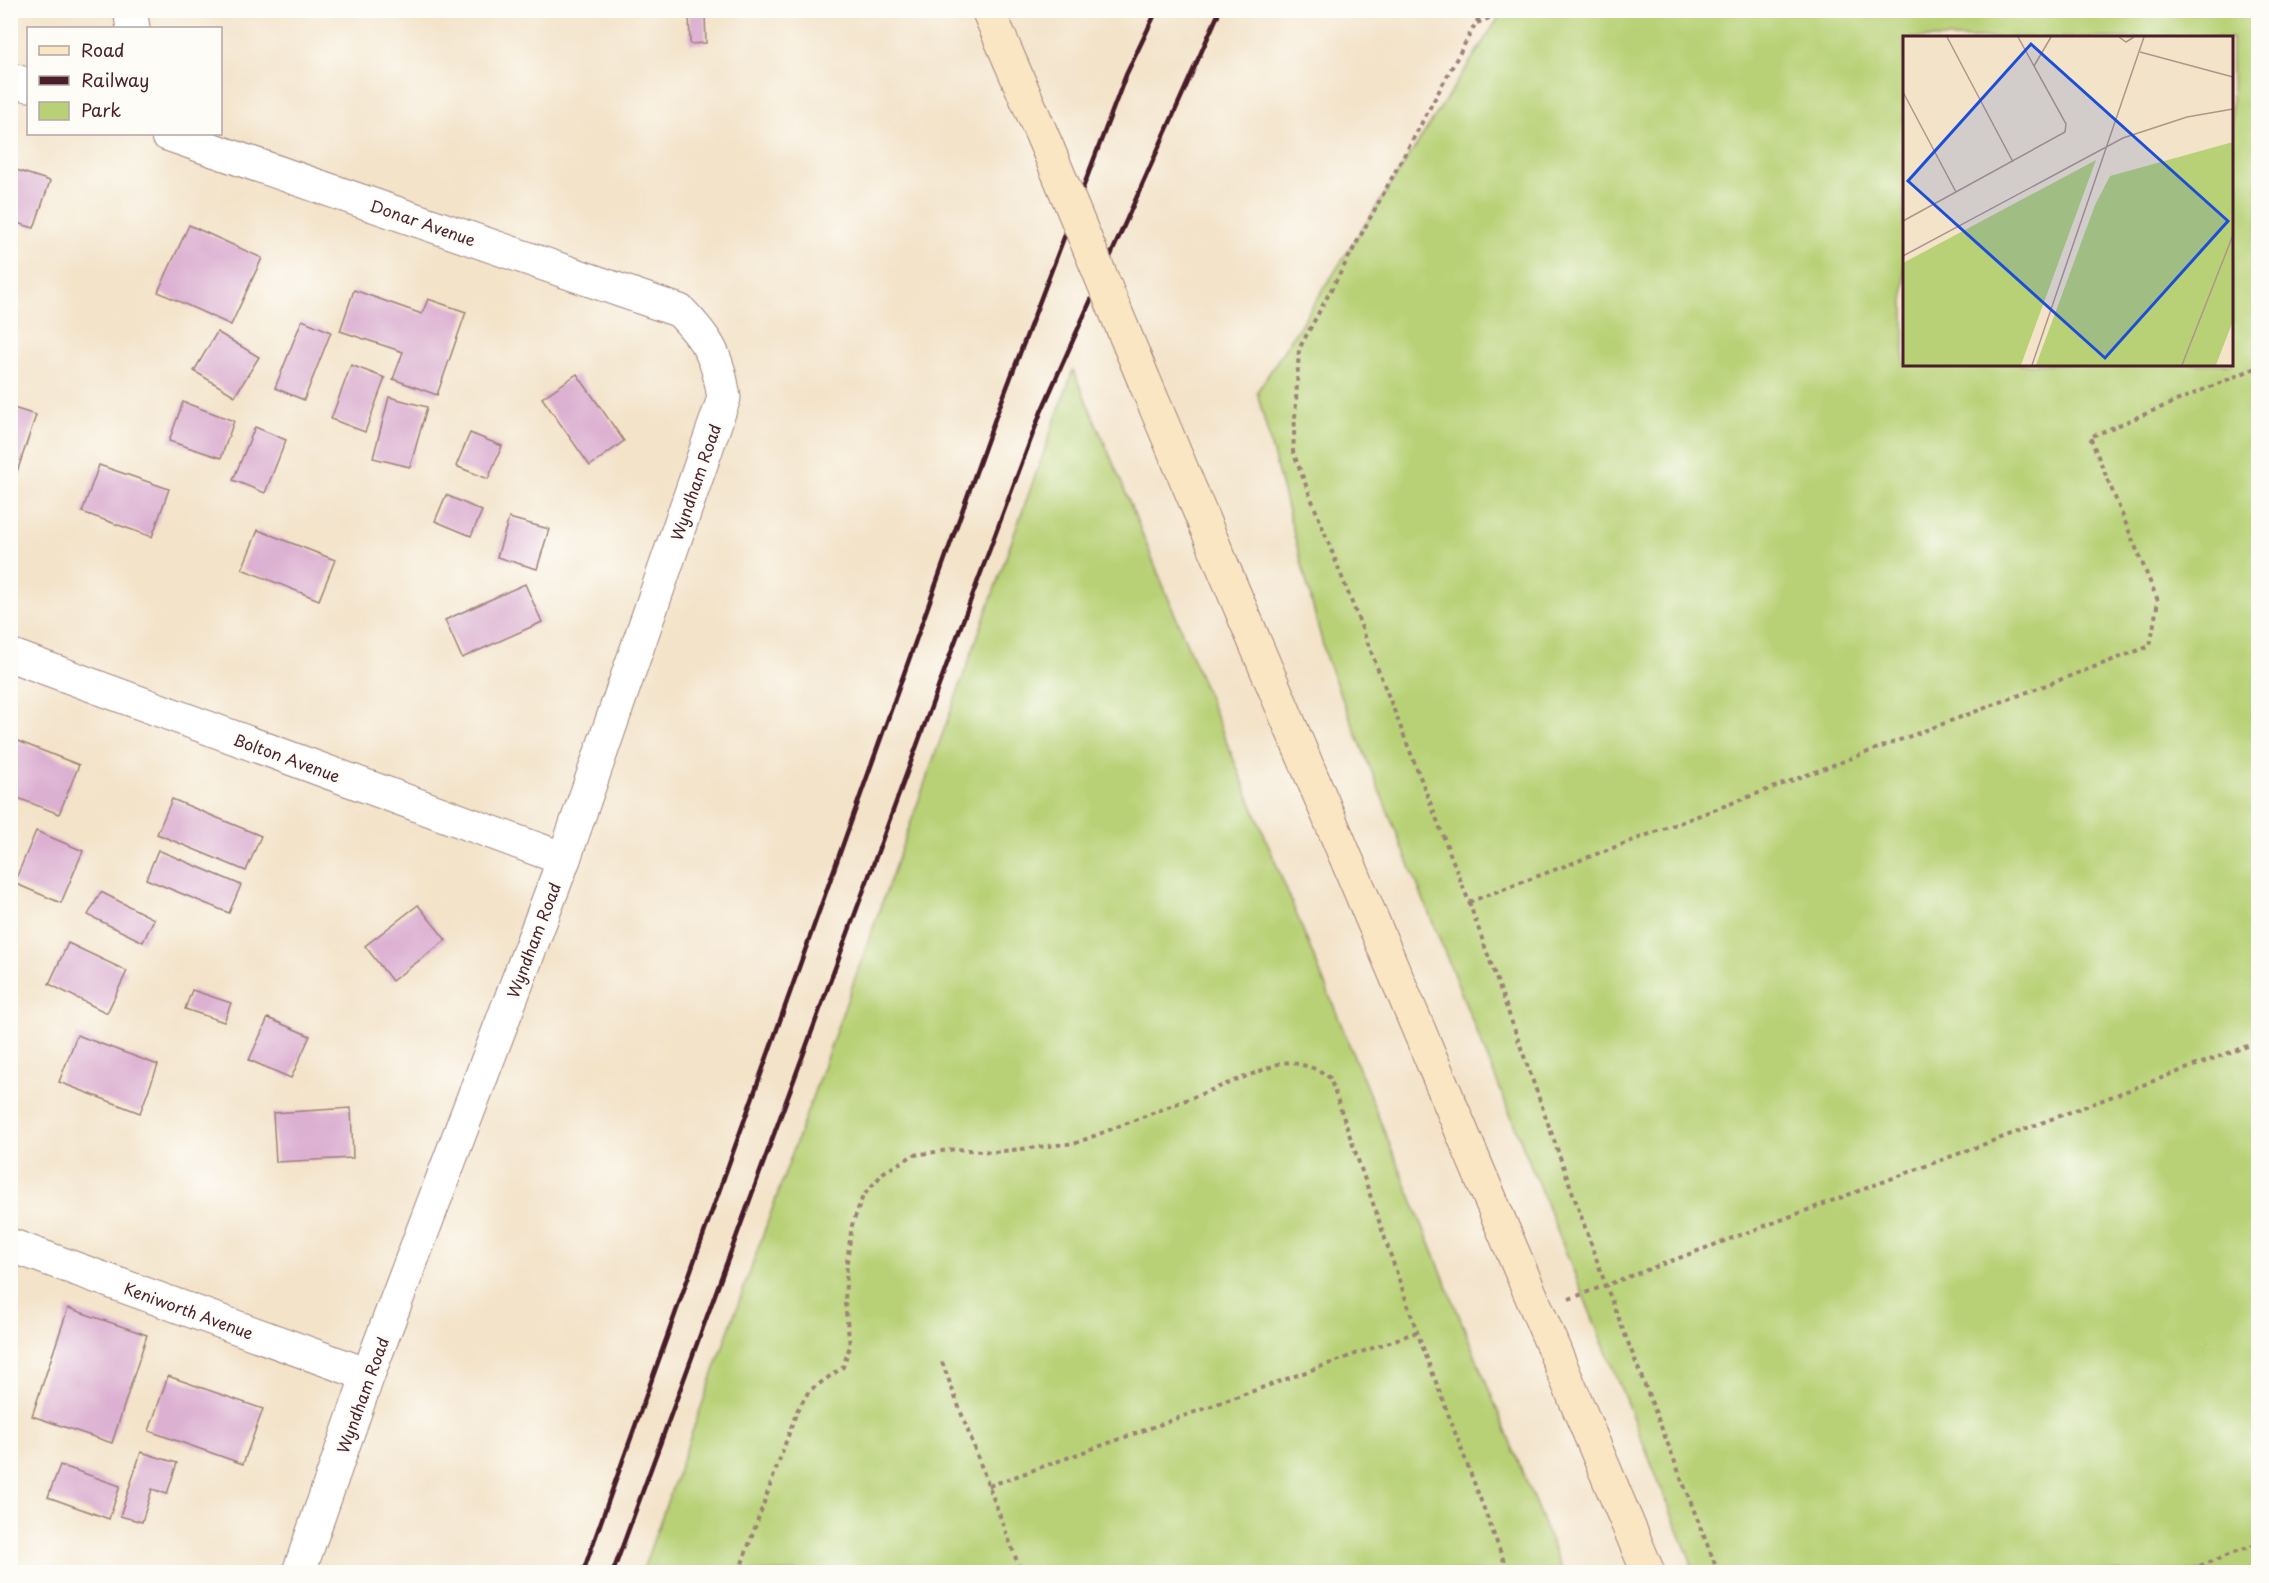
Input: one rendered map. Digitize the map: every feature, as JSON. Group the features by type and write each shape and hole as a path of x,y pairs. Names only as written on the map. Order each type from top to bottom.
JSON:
{"street":[{"path":"130,10 133,27"},
{"path":"988,10 1648,1572"},
{"path":"10,79 27,85"},
{"name":"Donar Avenue","path":"170,135 680,311"},
{"name":"Wyndham Road","path":"299,1572 368,1375 564,859 724,398 720,372 713,352 698,329 680,311"},
{"name":"Bolton Avenue","path":"10,655 564,859"},
{"name":"Keniworth Avenue","path":"10,1245 368,1375"}],"path":[{"path":"1483,10 1299,349 1293,452 1468,902 1606,1287 1718,1572"},
{"path":"1477,23 1509,10"},
{"path":"1468,902 2150,646 2158,601 2090,437 2259,367"},
{"path":"1537,1310 1606,1287 2259,1042"},
{"path":"739,1572 797,1411 809,1391 843,1367 850,1346 846,1303 847,1262 852,1225 864,1196 884,1172 914,1155 956,1149 994,1152 1076,1143 1283,1062 1322,1071 1330,1078 1417,1332 1508,1572"},
{"path":"989,1486 1417,1332"},
{"path":"942,1362 1022,1572"},
{"path":"2183,1572 2259,1544"}],"green space":[{"path":"1503,11 2258,11 2258,1572 1695,1572 1327,661 1257,392"},
{"path":"1073,370 1118,474 1563,1572 642,1572"}],"building":[{"path":"705,14 706,43 690,44 689,15"},
{"path":"10,168 50,181 34,228 10,221"},
{"path":"189,225 262,258 231,325 158,292"},
{"path":"354,290 422,314 428,299 466,312 437,395 393,379 403,352 340,331"},
{"path":"302,320 331,332 304,400 275,388"},
{"path":"217,332 259,357 235,396 194,371"},
{"path":"351,365 385,378 365,432 331,419"},
{"path":"577,374 624,441 590,466 542,398"},
{"path":"389,397 427,407 410,467 373,458"},
{"path":"183,402 234,421 221,458 169,441"},
{"path":"10,407 36,415 11,490 10,490"},
{"path":"255,427 286,440 265,493 233,480"},
{"path":"470,433 502,446 488,479 456,466"},
{"path":"99,465 169,489 152,537 82,512"},
{"path":"446,495 482,511 471,536 435,521"},
{"path":"509,518 549,529 537,569 497,557"},
{"path":"258,530 335,560 319,600 242,569"},
{"path":"525,584 542,622 462,658 445,620"},
{"path":"10,738 79,765 59,814 10,795"},
{"path":"172,799 261,836 246,871 157,834"},
{"path":"36,831 83,851 61,903 14,883"},
{"path":"158,850 241,885 229,913 146,879"},
{"path":"101,892 154,919 143,942 88,915"},
{"path":"418,905 446,940 392,981 365,946"},
{"path":"68,943 127,971 107,1013 49,984"},
{"path":"192,990 231,1003 224,1022 185,1009"},
{"path":"268,1018 310,1036 291,1078 249,1060"},
{"path":"77,1035 158,1065 140,1113 59,1082"},
{"path":"351,1108 353,1158 276,1162 273,1113"},
{"path":"68,1308 147,1335 112,1443 32,1416"},
{"path":"168,1376 263,1409 243,1464 149,1431"},
{"path":"141,1452 177,1463 167,1494 152,1489 142,1522 120,1516"},
{"path":"60,1465 120,1486 109,1519 48,1497"}],"railway":[{"path":"583,1572 996,416 1126,75 1157,10"},
{"path":"613,1572 1041,412 1220,10"}]}
